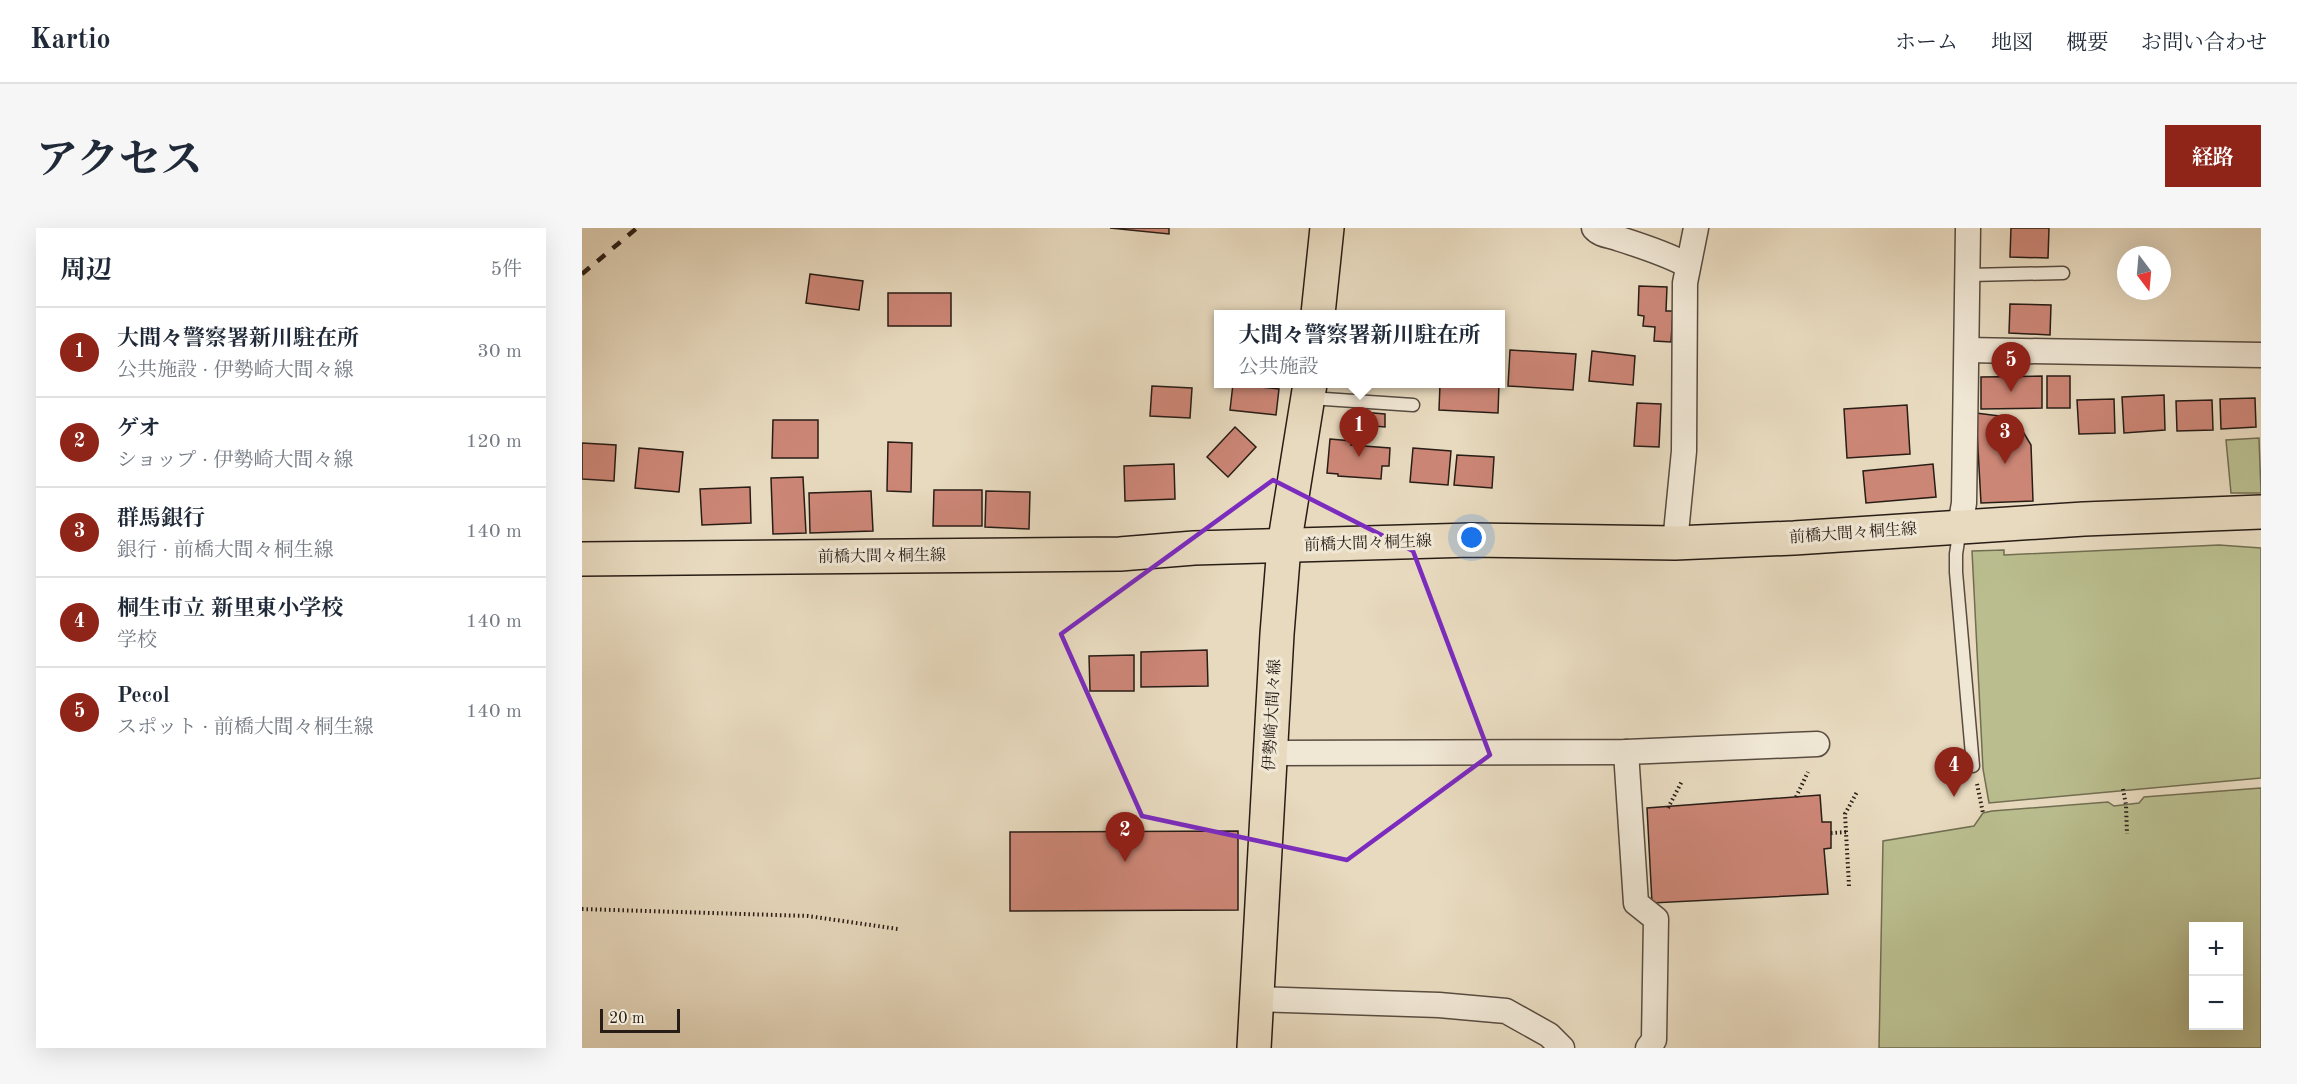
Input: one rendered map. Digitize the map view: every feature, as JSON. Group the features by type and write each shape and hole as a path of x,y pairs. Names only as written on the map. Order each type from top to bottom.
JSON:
{"main road":[{"path":"1319,310 1327,228"},
{"name":"伊勢崎大間々線","path":"1254,1048 1284,546 1309,391"},
{"name":"前橋大間々桐生線","path":"582,559 1108,554 1194,548 1471,540 1675,543 2095,518 2261,512"}],"street":[{"path":"1594,228 1598,233 1618,238 1688,265"},
{"path":"1675,543 1684,451 1685,283 1696,228"},
{"path":"1960,526 1964,503 1968,228"},
{"path":"1967,350 2261,355"},
{"path":"1271,753 1626,752 1817,744"},
{"path":"1626,752 1636,903 1656,919 1654,1040 1648,1048"},
{"path":"1256,999 1439,1005 1506,1011 1549,1035 1562,1048"}],"lane":[{"path":"1969,275 2063,273"},
{"path":"1309,391 1413,405"},
{"path":"1960,526 1956,572 1973,766"}],"path":[{"path":"1973,766 1983,813"},
{"path":"1796,797 1808,772"},
{"path":"1668,808 1682,782"},
{"path":"2123,789 2127,834"},
{"path":"1849,886 1845,814 1857,792"},
{"path":"1831,833 1847,832"},
{"path":"582,909 808,916 898,928"}],"highlighted area":[{"path":"1273,480 1413,551 1490,755 1347,860 1142,816 1061,634"}],"green space":[{"path":"2259,438 2261,493 2231,493 2226,440"},
{"path":"2219,545 2261,548 2261,778 1989,803 1983,769 1972,551 2004,550 2004,555"},
{"path":"2261,788 2261,1048 1879,1048 1883,841 1974,826 1983,813 1992,811 2108,802 2114,806 2139,803 2144,797"}],"building":[{"path":"1110,228 1169,228 1169,234"},
{"path":"2011,228 2049,228 2048,258 2010,257"},
{"path":"810,274 863,281 859,310 806,303"},
{"path":"1639,286 1667,287 1666,311 1673,311 1671,342 1654,341 1655,327 1643,326 1644,316 1638,315"},
{"path":"888,293 951,293 951,326 888,326"},
{"path":"2010,304 2051,305 2050,335 2009,333"},
{"path":"1510,350 1576,354 1573,390 1508,386"},
{"path":"1592,351 1635,356 1633,385 1589,381"},
{"path":"2042,376 2042,408 1981,409 1981,377"},
{"path":"2047,376 2070,376 2070,408 2047,408"},
{"path":"1152,386 1192,388 1190,418 1150,416"},
{"path":"1233,388 1279,389 1276,415 1230,410"},
{"path":"1440,388 1499,388 1498,413 1439,410"},
{"path":"2164,395 2165,430 2124,433 2122,397"},
{"path":"2255,398 2256,427 2221,429 2220,399"},
{"path":"2114,399 2115,433 2079,434 2077,400"},
{"path":"2212,400 2213,430 2177,431 2176,401"},
{"path":"1637,403 1661,404 1659,447 1634,446"},
{"path":"1907,405 1910,454 1847,458 1844,409"},
{"path":"1362,412 1385,414 1385,427 1361,425"},
{"path":"1976,413 2015,418 2031,445 2033,501 1981,503"},
{"path":"773,420 818,420 818,458 772,458"},
{"path":"1235,427 1256,447 1228,477 1207,457"},
{"path":"1330,439 1352,441 1351,445 1390,448 1389,466 1382,466 1381,479 1327,473"},
{"path":"888,442 912,443 911,492 887,491"},
{"path":"582,443 616,445 614,481 582,479"},
{"path":"639,448 683,452 679,492 635,488"},
{"path":"1413,448 1451,451 1448,485 1410,482"},
{"path":"1457,455 1494,457 1492,488 1454,485"},
{"path":"1174,464 1175,499 1125,501 1124,466"},
{"path":"1933,464 1936,497 1866,503 1863,471"},
{"path":"803,477 806,533 773,534 771,478"},
{"path":"750,487 751,523 702,525 700,489"},
{"path":"934,490 982,490 982,526 933,526"},
{"path":"871,491 873,531 810,533 809,493"},
{"path":"986,491 1030,492 1029,529 985,527"},
{"path":"1207,650 1208,686 1141,687 1141,652"},
{"path":"1134,655 1134,691 1090,691 1089,656"},
{"path":"1820,795 1822,822 1831,822 1831,848 1824,849 1828,894 1652,903 1647,808"},
{"path":"1238,831 1238,910 1010,911 1010,832"}],"railway":[{"path":"582,274 637,228"}],"place":[{"name":"Pecol","path":"2011,392"},
{"name":"大間々警察署新川駐在所","path":"1359,457"},
{"name":"群馬銀行","path":"2005,464"},
{"name":"桐生市立 新里東小学校","path":"1954,797"},
{"name":"ゲオ","path":"1125,862"}]}
